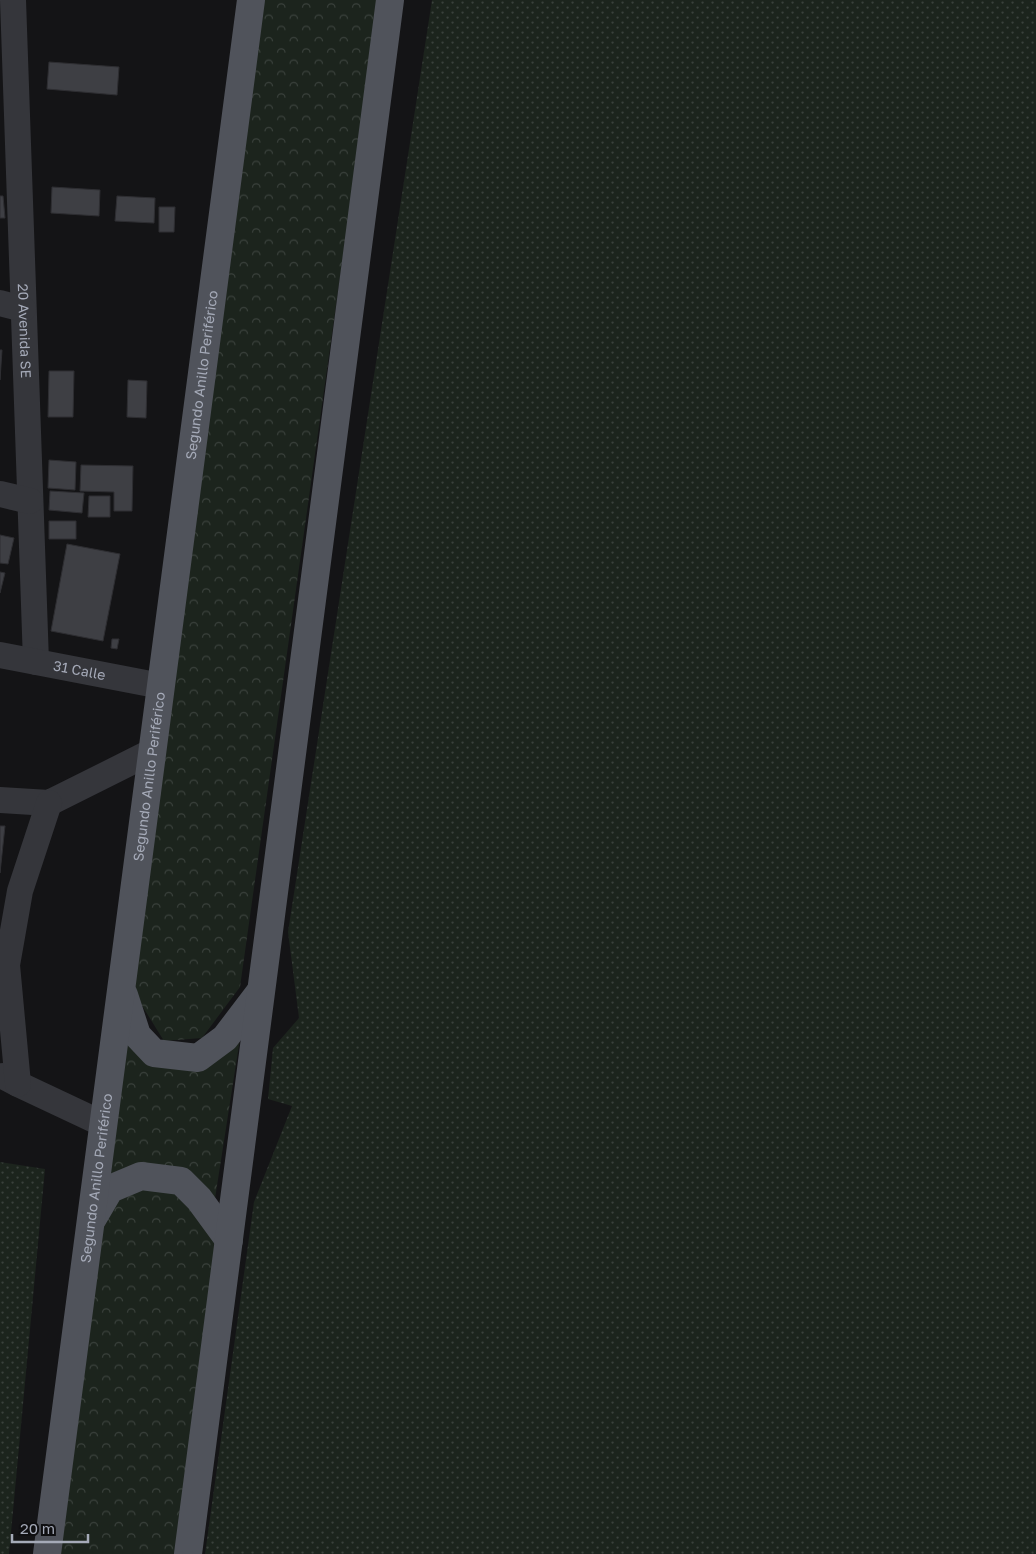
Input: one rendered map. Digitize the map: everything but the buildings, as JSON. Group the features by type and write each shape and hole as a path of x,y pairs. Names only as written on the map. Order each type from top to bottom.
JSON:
{"main road":[{"name":"Segundo Anillo Periférico","path":"47,1554 251,0"},
{"path":"188,1554 390,0"},
{"path":"122,986 137,1035 154,1053 198,1058 225,1038 261,991"},
{"path":"90,1222 110,1189 141,1176 181,1181 199,1199 229,1240"}],"street":[{"name":"20 Avenida SE","path":"13,0 8,104 12,306 30,501 36,662"},
{"path":"0,494 30,501"},
{"name":"31 Calle","path":"0,655 161,686"},
{"path":"0,800 50,803 153,751"},
{"path":"50,803 20,891 7,965 9,1079 104,1124"}],"green space":[{"path":"257,0 379,0 240,987 202,1038 164,1041 131,988"},
{"path":"432,0 1036,0 1036,1554 205,1554 254,1202 292,1106 268,1099 273,1048 299,1018 288,932"},
{"path":"119,1023 153,1057 241,1032 214,1205 184,1170 96,1189"},
{"path":"0,1162 45,1169 9,1554 0,1554"},
{"path":"179,1185 216,1240 179,1554 49,1554 90,1224 111,1193"}]}
